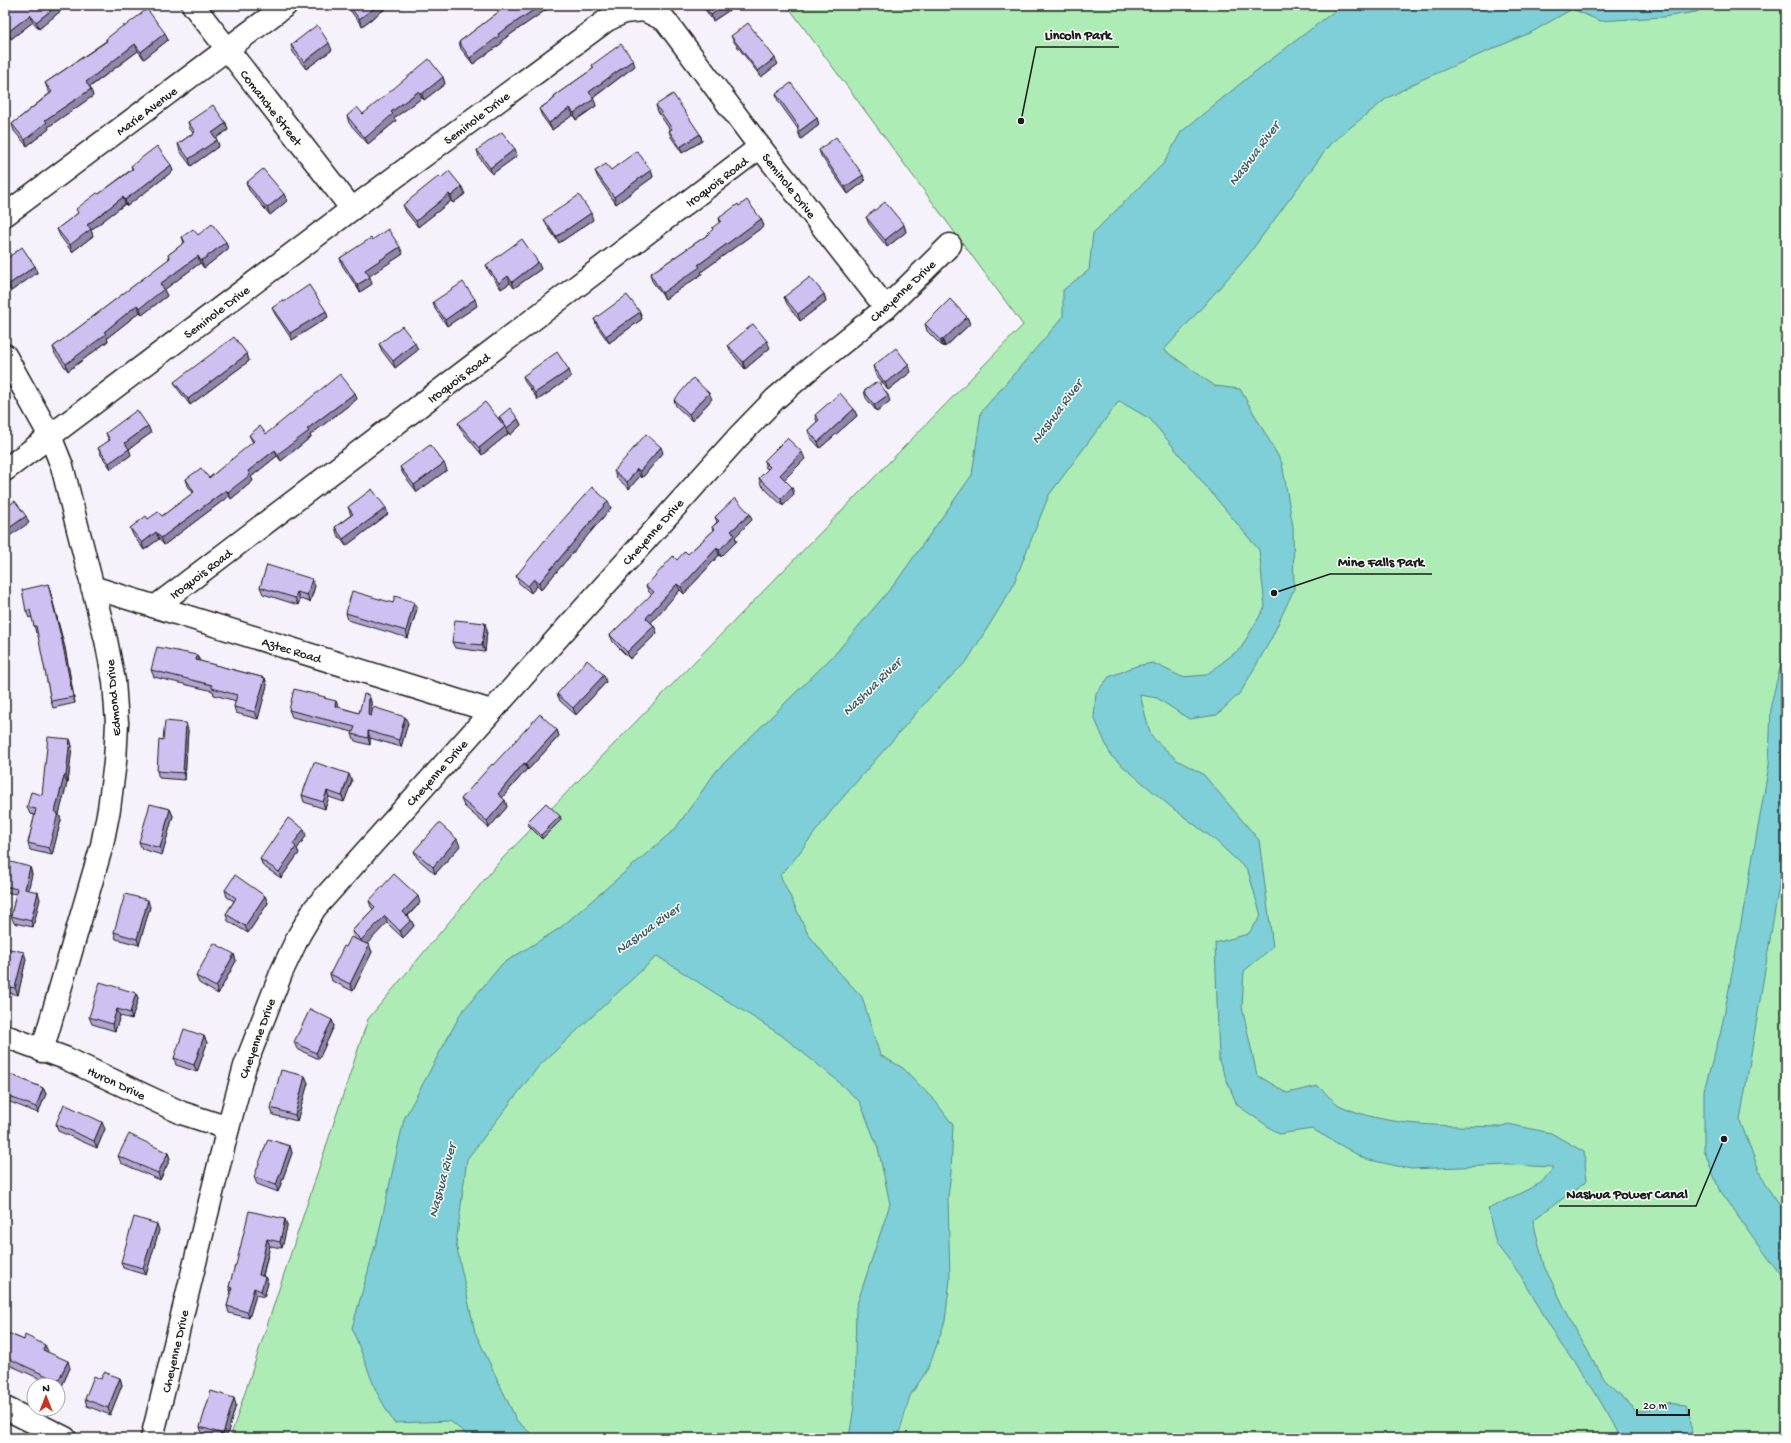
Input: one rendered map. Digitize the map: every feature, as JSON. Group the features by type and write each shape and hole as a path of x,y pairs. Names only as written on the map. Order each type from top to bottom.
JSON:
{"street":[{"name":"Comanche Street","path":"193,5 352,209"},
{"name":"Marie Avenue","path":"5,215 286,5"},
{"name":"Seminole Drive","path":"5,470 352,209 608,20 624,12 644,10 665,20 760,147 886,308"},
{"name":"Iroquois Road","path":"155,607 760,147"},
{"name":"Cheyenne Drive","path":"152,1438 228,1128 245,1066 258,1029 282,971 306,922 337,882 744,430 775,399 806,372 886,308 950,245"},
{"name":"Edmond Drive","path":"5,356 50,436 62,466 106,640 114,681 117,723 115,762 109,809 102,845 42,1051"},
{"name":"Aztec Road","path":"92,587 491,711"},
{"name":"Huron Drive","path":"5,1036 42,1051 65,1058 182,1113 228,1128"},
{"path":"5,1408 65,1438"}],"green space":[{"path":"787,5 1693,5 1696,11 1711,5 1786,5 1786,1438 230,1438 368,1019 500,861 1023,325"}],"water":[{"name":"Nashua River","path":"1346,5 1711,5 1696,12 1663,17 1600,21 1572,9 1532,32 1421,80 1386,99 1331,143 1246,258 1164,350 1215,386 1240,389 1282,463 1293,527 1294,589 1271,639 1241,692 1217,715 1189,719 1157,698 1140,695 1151,736 1177,760 1203,774 1259,840 1273,947 1244,971 1242,1007 1257,1075 1287,1093 1318,1086 1341,1106 1379,1118 1399,1122 1439,1125 1499,1127 1508,1124 1551,1133 1584,1152 1587,1181 1533,1220 1544,1266 1575,1329 1606,1382 1637,1412 1666,1403 1685,1405 1695,1430 1694,1438 1619,1438 1617,1430 1593,1389 1560,1343 1521,1276 1496,1244 1488,1209 1541,1183 1554,1167 1508,1165 1411,1169 1365,1159 1312,1129 1279,1134 1237,1105 1219,1061 1215,943 1248,934 1261,916 1248,871 1215,840 1171,807 1111,756 1094,717 1096,693 1109,677 1136,666 1153,663 1182,677 1206,675 1241,648 1265,607 1259,550 1150,419 1119,401 1049,495 1012,588 967,661 931,696 832,810 790,865 780,875 808,934 837,970 862,997 880,1055 903,1068 936,1102 953,1125 951,1173 948,1197 950,1280 945,1321 929,1367 910,1396 898,1438 849,1438 854,1406 856,1307 890,1204 878,1148 860,1102 833,1077 781,1035 657,956 538,1067 467,1159 456,1244 475,1332 517,1421 536,1438 471,1438 450,1421 394,1423 376,1391 352,1328 379,1232 404,1119 461,1013 502,964 560,928 675,829 717,770 835,654 896,582 972,475 981,412 1063,317 1063,290 1089,270 1093,233 1164,163 1181,132 1256,71 1332,13"},
{"path":"1786,650 1786,843 1740,1121 1764,1183 1786,1214 1786,1282 1720,1192 1704,1150 1704,1090 1721,1031 1735,957 1769,765 1771,704 1783,656"}],"building":[{"path":"5,5 58,5 36,22 30,15 8,32 5,28"},
{"path":"349,5 379,5 359,19"},
{"path":"503,5 541,5 498,34 499,36 470,58 459,42 505,7"},
{"path":"704,5 725,5 711,15"},
{"path":"147,9 165,33 141,52 135,44 86,82 91,89 45,120 47,122 25,140 12,124 52,92 45,83 107,41 106,39"},
{"path":"748,23 775,58 758,71 731,36"},
{"path":"317,25 329,43 304,62 291,45"},
{"path":"621,44 633,60 589,92 594,99 574,113 570,108 549,123 539,109 555,98 554,96 594,68 592,65"},
{"path":"429,59 443,77 422,94 419,91 391,112 393,114 365,138 347,116 357,107 363,114"},
{"path":"791,83 817,118 798,132 798,125 776,94"},
{"path":"673,94 700,134 680,147 669,131 672,129 656,105"},
{"path":"213,105 226,123 212,133 217,140 189,159 178,144 195,132 188,122"},
{"path":"502,132 515,149 490,168 477,150"},
{"path":"836,137 863,175 845,187 819,150"},
{"path":"157,146 171,165 125,200 123,197 87,225 91,229 70,245 57,229 78,213 76,209 133,169 131,166"},
{"path":"637,151 651,170 614,197 595,171 606,164 611,170"},
{"path":"263,169 284,194 267,208 246,183"},
{"path":"449,171 462,187 451,196 449,194 416,221 403,205 439,176 441,178"},
{"path":"579,195 591,213 556,237 544,219"},
{"path":"747,200 761,219 698,265 700,267 662,293 650,274 706,236 713,229 712,228 721,221 719,218 738,204 739,206"},
{"path":"885,202 904,225 885,240 866,217"},
{"path":"212,224 226,242 201,261 198,256 160,284 164,289 140,308 137,305 104,332 106,334 66,364 53,347 170,258 168,255 185,242 182,237 193,229 198,235"},
{"path":"388,229 400,247 365,270 370,277 357,285 340,258"},
{"path":"522,239 538,262 512,282 508,276 499,283 486,265"},
{"path":"22,247 35,266 8,285 5,280 5,260"},
{"path":"810,277 824,294 798,314 784,297"},
{"path":"463,282 475,299 445,320 433,302"},
{"path":"309,285 326,311 290,333 272,308 283,300 284,302"},
{"path":"627,295 640,312 606,336 594,319"},
{"path":"950,299 967,317 943,340 940,340 925,324"},
{"path":"753,324 767,341 743,362 728,345"},
{"path":"402,326 415,343 393,361 379,344"},
{"path":"234,337 247,354 188,399 174,382"},
{"path":"896,348 909,365 885,383 873,366"},
{"path":"557,352 569,370 535,393 523,376"},
{"path":"340,374 355,393 307,429 309,431 278,454 275,450 248,471 250,475 228,492 226,490 161,538 156,532 142,543 130,528 146,516 148,519 158,512 162,516 194,492 186,479 201,468 209,478 254,441 249,435 260,426 266,434"},
{"path":"693,378 709,393 689,414 674,400"},
{"path":"878,381 888,395 874,405 864,391"},
{"path":"840,393 854,409 818,442 808,430 819,420 815,415"},
{"path":"485,402 505,427 479,448 458,423"},
{"path":"510,408 518,419 507,428 499,417"},
{"path":"137,410 148,426 125,443 129,449 109,463 98,448 110,440 106,433"},
{"path":"646,434 661,447 640,471 637,469 627,482 614,471"},
{"path":"787,438 802,452 780,475 792,487 781,499 759,478 770,467 764,461"},
{"path":"430,445 444,463 414,485 400,467"},
{"path":"592,487 608,501 539,583 534,579 528,586 516,576 545,540"},
{"path":"372,489 386,508 343,539 335,527 353,514 348,507"},
{"path":"735,498 750,514 731,531 735,535 719,550 717,548 681,587 677,584 646,618 654,626 627,652 610,635 654,592 646,586 673,556 677,560 685,551 688,554 714,530 712,527 719,521 715,517"},
{"path":"15,501 26,516 5,531 5,508"},
{"path":"267,565 312,579 307,595 297,592 295,598 260,587"},
{"path":"48,584 62,641 73,697 51,701 36,626 34,626 30,610 26,611 22,590"},
{"path":"352,591 393,603 395,596 414,602 406,631 346,613"},
{"path":"455,620 485,623 482,645 452,642"},
{"path":"157,647 197,655 196,660 265,678 255,712 234,707 237,695 212,688 212,685 151,670"},
{"path":"587,660 604,675 573,708 557,694"},
{"path":"294,689 336,701 335,706 359,713 364,694 369,695 368,715 371,716 373,707 405,717 399,740 368,731 368,738 352,734 355,727 289,710"},
{"path":"540,714 557,730 526,764 524,763 498,794 505,800 487,821 461,799"},
{"path":"165,721 186,723 183,773 157,771 159,739 163,740"},
{"path":"48,737 70,739 66,776 64,776 55,812 58,813 49,848 28,843 36,809 27,807 31,792 42,795"},
{"path":"314,762 349,774 342,796 327,791 323,802 302,795"},
{"path":"546,803 560,816 541,835 527,822"},
{"path":"150,804 170,809 160,848 139,842"},
{"path":"288,818 304,829 293,844 296,847 279,872 260,859"},
{"path":"439,823 457,839 433,867 414,851"},
{"path":"7,861 30,867 25,889 38,892 31,921 11,916 17,889 5,886 5,870"},
{"path":"394,874 418,896 403,912 411,920 400,931 385,916 361,940 352,931 375,907 369,901"},
{"path":"235,875 265,896 245,926 226,914 236,898 225,890"},
{"path":"125,894 148,900 137,939 114,932"},
{"path":"351,937 369,945 350,984 330,974 344,946 346,947"},
{"path":"214,943 234,954 216,987 196,976"},
{"path":"5,948 24,952 15,988 5,986"},
{"path":"100,982 136,993 130,1013 117,1009 112,1024 89,1017"},
{"path":"310,1009 332,1020 316,1053 294,1042"},
{"path":"184,1029 204,1036 194,1065 174,1058"},
{"path":"281,1070 305,1076 295,1115 271,1108"},
{"path":"5,1072 43,1088 36,1107 5,1095"},
{"path":"64,1104 102,1122 94,1141 56,1124"},
{"path":"129,1134 168,1153 158,1173 118,1156"},
{"path":"268,1139 290,1146 276,1185 254,1177"},
{"path":"249,1211 285,1219 280,1242 267,1239 259,1275 265,1277 261,1291 254,1288 247,1312 227,1306 232,1288 229,1287"},
{"path":"134,1217 157,1224 143,1268 121,1262"},
{"path":"5,1332 24,1340 25,1335 45,1345 43,1350 68,1361 60,1377 49,1377 5,1357"},
{"path":"104,1372 120,1378 108,1408 85,1399 94,1376 101,1379"},
{"path":"211,1391 234,1398 223,1434 200,1427"}],"place":[{"name":"Lincoln Park","path":"1021,121"},
{"name":"Mine Falls Park","path":"1274,593"},
{"name":"Nashua Power Canal","path":"1724,1139"}]}
